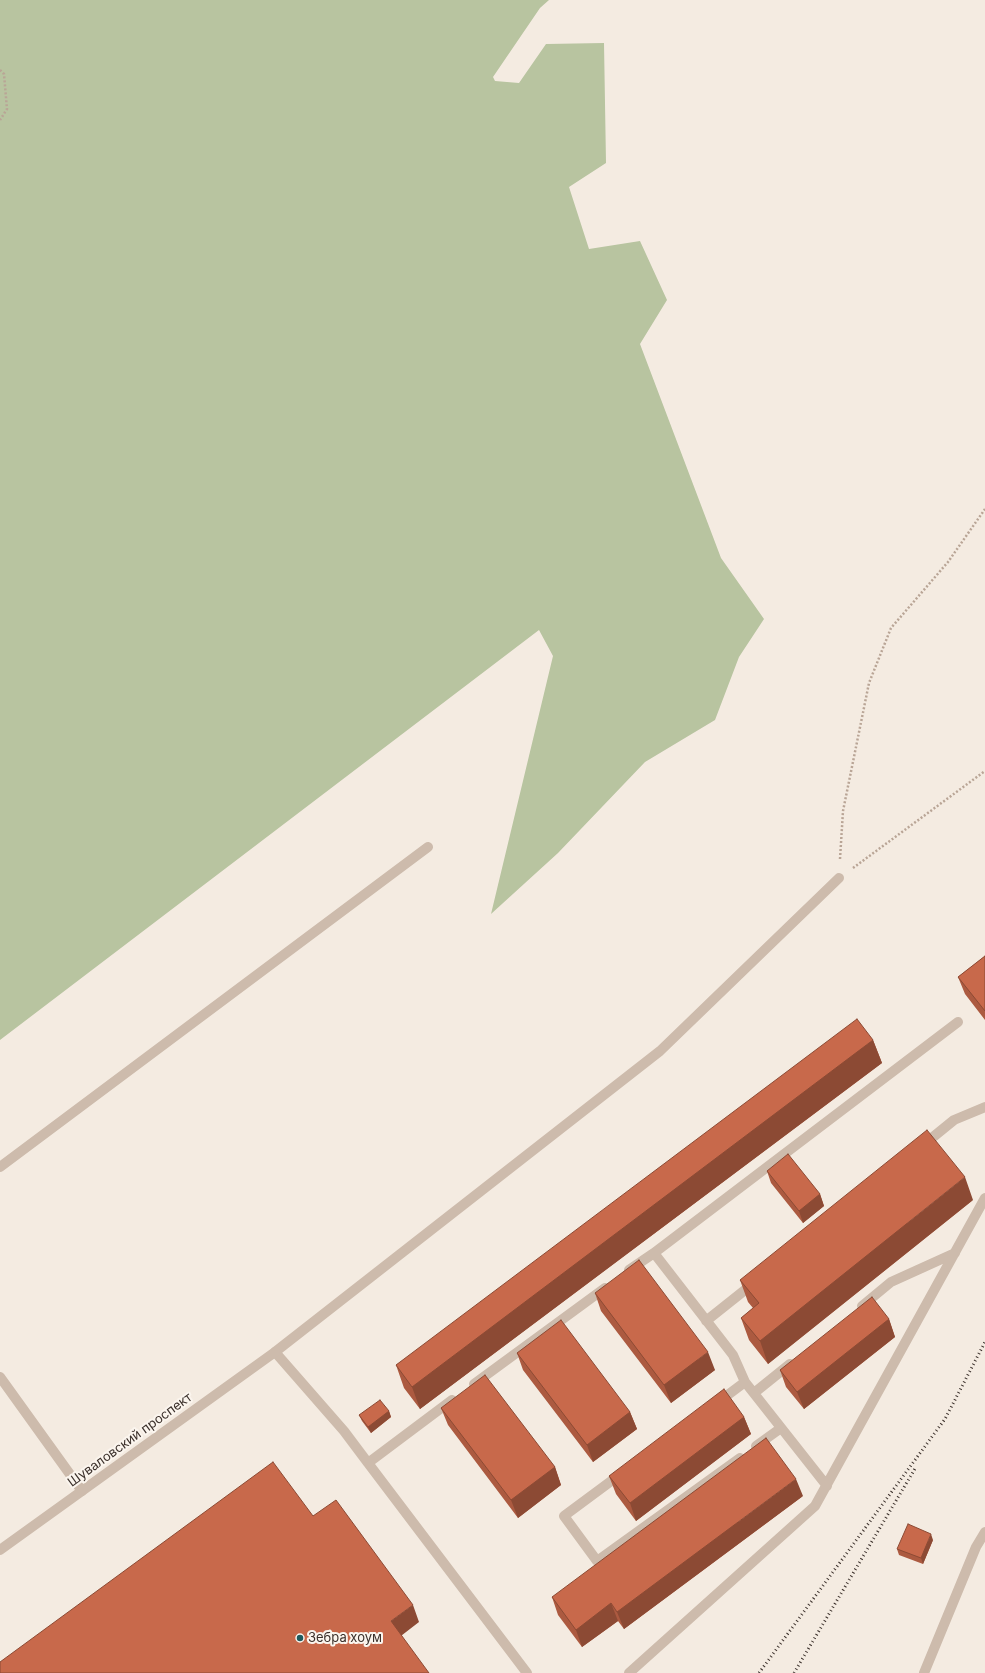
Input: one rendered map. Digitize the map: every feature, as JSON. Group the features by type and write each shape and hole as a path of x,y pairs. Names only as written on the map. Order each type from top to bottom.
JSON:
{"street":[{"path":"0,1167 428,847"},
{"name":"Шуваловский проспект","path":"0,1550 275,1352 660,1051 839,878"},
{"path":"368,1463 654,1253 958,1022"},
{"path":"911,1155 954,1120 985,1107"},
{"path":"629,1673 815,1506 985,1198"},
{"path":"654,1253 733,1355 745,1382 827,1486"},
{"path":"856,1311 891,1282 955,1253"},
{"path":"706,1321 762,1276"},
{"path":"275,1352 344,1431 527,1673"},
{"path":"754,1393 796,1359"},
{"path":"0,1377 82,1491"},
{"path":"708,1410 745,1382"},
{"path":"633,1465 564,1516 597,1561 781,1428"},
{"path":"924,1673 976,1547 985,1532"}],"path":[{"path":"0,70 4,74 6,109 0,120"},
{"path":"839,878 843,811 869,683 874,669 891,628 948,562 985,509"},
{"path":"839,878 985,771"}],"green space":[{"path":"0,0 549,0 540,8 493,77 495,81 519,83 546,44 604,43 606,163 569,187 589,249 640,241 667,300 640,344 721,558 764,619 739,657 715,720 645,762 558,853 491,914 553,656 539,630 0,1040"}],"building":[{"path":"985,956 985,1011 958,977"},
{"path":"857,1019 873,1040 412,1387 396,1365"},
{"path":"927,1130 965,1177 760,1341 741,1318 759,1303 740,1280"},
{"path":"788,1154 820,1194 799,1211 767,1171"},
{"path":"639,1260 708,1352 664,1385 595,1293"},
{"path":"872,1297 889,1319 797,1392 780,1370"},
{"path":"561,1320 630,1412 587,1445 517,1353"},
{"path":"485,1375 555,1467 511,1500 441,1408"},
{"path":"724,1389 744,1417 630,1503 609,1476"},
{"path":"380,1400 389,1411 368,1427 359,1415"},
{"path":"766,1438 796,1479 617,1612 611,1603 576,1630 552,1597"},
{"path":"273,1462 313,1516 336,1500 413,1605 391,1621 429,1673 0,1673 0,1662"},
{"path":"908,1524 931,1534 921,1558 897,1549"}],"railway":[{"path":"759,1673 945,1419 985,1342"},
{"path":"794,1673 916,1467"}],"place":[{"name":"Зебра хоум","path":"300,1638"}]}
